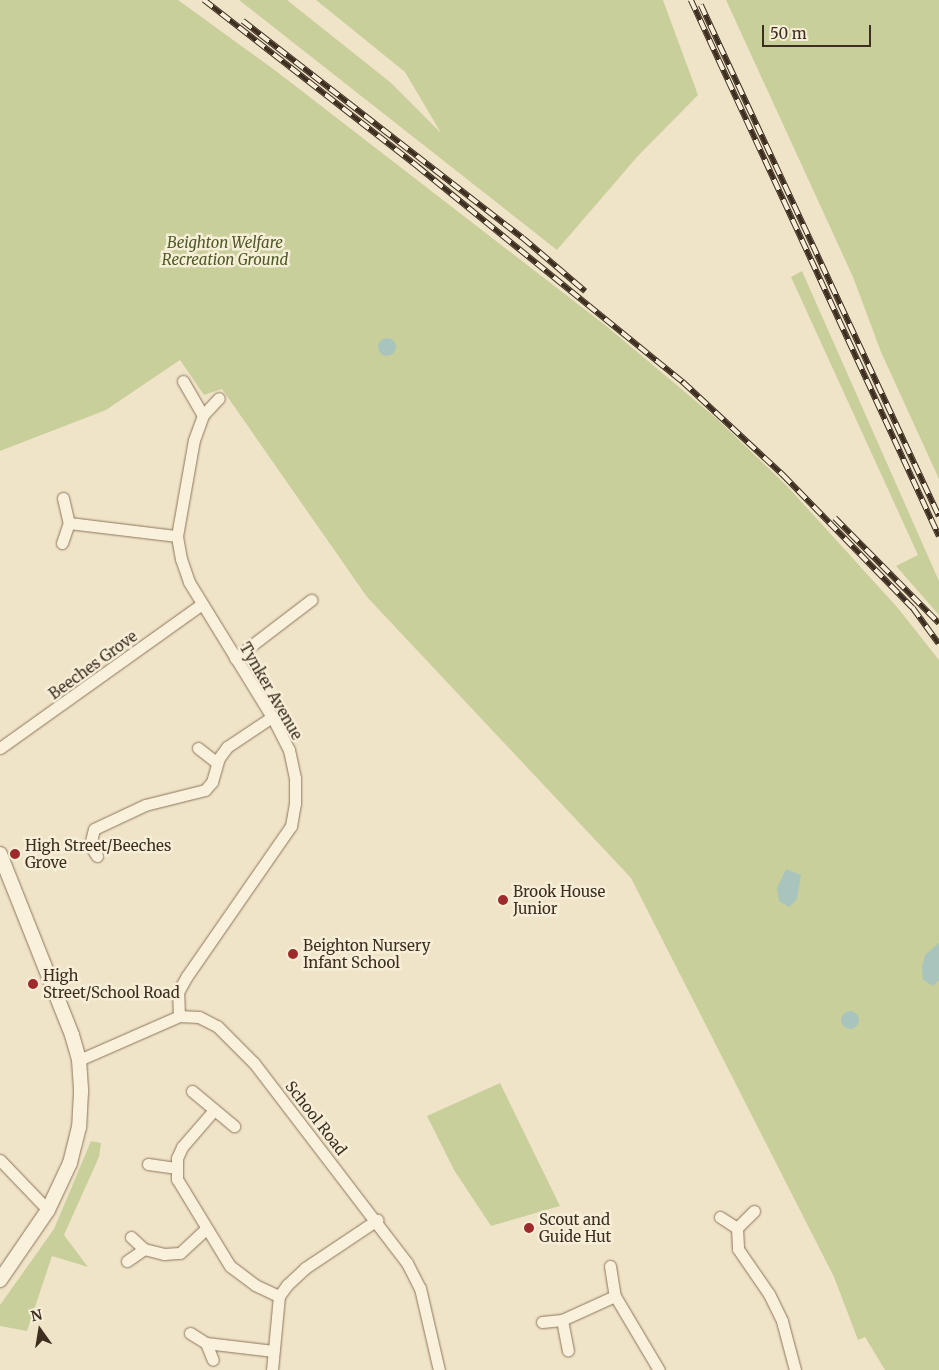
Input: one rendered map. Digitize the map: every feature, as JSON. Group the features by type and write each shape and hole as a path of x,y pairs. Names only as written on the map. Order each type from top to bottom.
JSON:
{"street":[{"path":"183,381 203,415"},
{"name":"Tynker Avenue","path":"179,1016 178,992 186,976 291,826 295,778 289,750 272,717 189,582 177,536 182,492 203,415 219,398"},
{"path":"62,542 70,523 63,498"},
{"path":"70,523 177,536"},
{"path":"235,658 311,600"},
{"name":"Beeches Grove","path":"0,748 202,604"},
{"path":"97,856 90,845 94,829 145,805 205,790 212,782 217,763 227,747 272,717"},
{"path":"198,748 217,763"},
{"path":"0,854 79,1060 79,1127 70,1163 48,1210 0,1280"},
{"path":"79,1060 179,1016"},
{"name":"School Road","path":"179,1016 199,1017 217,1026 254,1063 377,1220 408,1263 420,1288 439,1370"},
{"path":"192,1091 234,1126"},
{"path":"214,1110 182,1147 176,1168 182,1191 230,1266 255,1285 279,1296"},
{"path":"0,1160 48,1210"},
{"path":"148,1164 176,1168"},
{"path":"754,1211 737,1228 738,1249 769,1294 784,1329 795,1370"},
{"path":"720,1218 737,1228"},
{"path":"272,1370 279,1296 305,1268 377,1220"},
{"path":"131,1237 144,1249 164,1254 180,1253 206,1229"},
{"path":"127,1262 144,1249"},
{"path":"610,1266 615,1296 659,1370"},
{"path":"542,1322 562,1320 615,1296"},
{"path":"562,1320 568,1350"},
{"path":"190,1333 206,1343 274,1352"},
{"path":"206,1343 213,1360"}],"green space":[{"name":"Beighton Welfare Recreation Ground","path":"0,0 178,0 276,71 605,325 716,418 788,487 897,607 939,660 939,1370 885,1370 865,1337 858,1340 834,1277 631,878 367,597 222,389 204,395 180,360 106,410 0,451"},
{"path":"239,0 287,0 390,82 441,133 405,72 316,0 663,0 698,95 637,157 557,250"},
{"path":"726,0 939,0 939,479 881,352 853,277"},
{"path":"802,271 939,581 939,615 896,566 918,555 791,277"},
{"path":"500,1083 560,1206 491,1226 454,1170 427,1116"},
{"path":"91,1141 101,1143 99,1157 64,1235 88,1267 52,1256 27,1331 0,1326 0,1305 54,1229"}],"water":[{"path":"387,338 393,341 396,347 393,353 387,356 381,353 378,347 381,341"},
{"path":"786,869 801,875 797,899 789,907 779,901 777,888"},
{"path":"939,943 939,980 933,986 923,980 922,967 925,955"},
{"path":"850,1011 856,1014 859,1020 856,1026 850,1029 844,1026 841,1020 844,1014"}],"railway":[{"path":"204,0 417,166 683,382 783,475 913,608 939,644"},
{"path":"691,0 939,536"},
{"path":"701,5 939,516"},
{"path":"243,21 523,238 585,291"},
{"path":"835,518 939,623"}],"place":[{"name":"High Street/Beeches Grove","path":"15,854"},
{"name":"Brook House Junior","path":"503,900"},
{"name":"Beighton Nursery Infant School","path":"293,954"},
{"name":"High Street/School Road","path":"33,984"},
{"name":"Scout and Guide Hut","path":"529,1228"}]}
